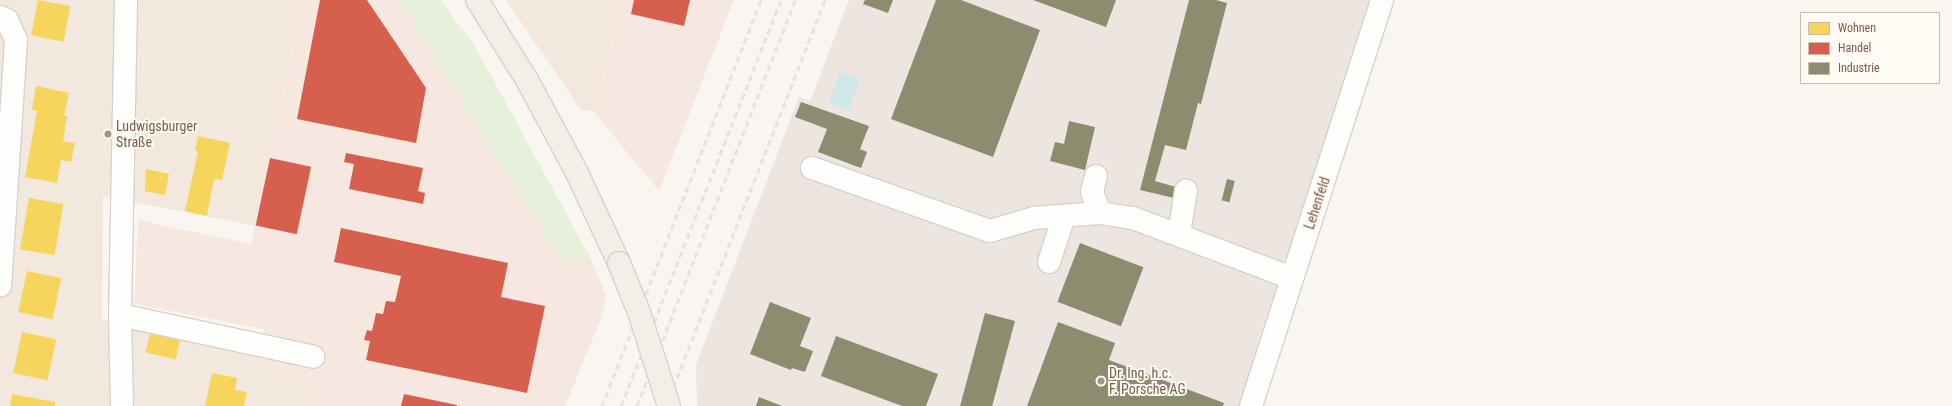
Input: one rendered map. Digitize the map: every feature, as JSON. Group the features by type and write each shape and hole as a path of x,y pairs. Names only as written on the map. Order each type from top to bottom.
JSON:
{"main road":[{"path":"477,0 531,87 577,173 619,263 639,312 669,406"}],"street":[{"path":"122,406 120,315 126,0"},
{"name":"Lehenfeld","path":"1251,406 1382,0"},
{"path":"0,18 7,20 16,40 0,284"},
{"path":"812,168 990,231 1034,218 1100,213 1132,218 1179,234 1292,278"},
{"path":"1096,176 1092,192 1100,213"},
{"path":"1179,234 1186,191"},
{"path":"1049,262 1064,216"},
{"path":"120,315 314,357"}],"shaded area":[{"path":"0,0 302,0 255,226 103,196 102,319 259,357 258,372 294,379 293,390 316,395 314,406 0,406"},
{"path":"302,0 399,0 561,261 592,261 606,296 602,316 565,406 314,406 316,395 292,390 294,379 258,372 264,329 134,304 138,220 251,244"},
{"path":"506,0 621,0 598,98 593,111 581,110"},
{"path":"621,0 734,0 659,191 593,111 598,98"},
{"path":"849,0 1377,0 1244,406 697,406 696,365 799,97 810,101"}],"green space":[{"path":"399,0 440,0 476,48 592,261 561,261"}],"water":[{"path":"840,72 860,79 849,110 829,103"}],"building: Wohnen":[{"path":"38,0 70,6 64,42 31,35"},
{"path":"36,86 69,93 64,116 67,116 63,141 75,143 71,162 61,160 57,183 25,177 37,111 32,110"},
{"path":"198,136 230,143 222,180 214,179 207,216 185,211 198,151 195,150"},
{"path":"146,169 169,174 165,195 145,191"},
{"path":"29,198 63,204 54,255 20,249"},
{"path":"27,271 61,278 53,319 18,312"},
{"path":"22,332 56,339 48,380 13,373"},
{"path":"150,333 180,340 176,359 146,352"},
{"path":"212,373 237,378 235,390 247,392 244,406 205,406"},
{"path":"12,394 55,402 55,406 10,406"}],"building: Handel":[{"path":"320,0 367,0 426,88 416,143 297,119"},
{"path":"634,0 690,0 684,26 631,14"},
{"path":"346,153 423,168 418,191 425,193 423,204 349,189 354,164 344,162"},
{"path":"270,158 311,167 297,234 256,225"},
{"path":"341,228 508,263 501,297 545,306 527,393 366,360 370,341 364,340 367,330 372,331 376,313 383,314 386,301 395,302 401,276 334,262"},
{"path":"404,394 457,405 457,406 401,406"}],"building: Industrie":[{"path":"865,0 893,0 888,13 863,4"},
{"path":"936,0 961,0 1040,30 993,157 891,119"},
{"path":"1033,0 1116,0 1106,27"},
{"path":"1189,0 1216,0 1227,3 1201,104 1198,103 1186,150 1165,145 1155,181 1176,187 1174,198 1140,190"},
{"path":"801,102 869,126 860,149 867,152 861,168 818,152 827,129 795,117"},
{"path":"1069,121 1095,127 1085,170 1050,161 1055,142 1064,144"},
{"path":"1227,179 1235,181 1229,202 1222,200"},
{"path":"1080,243 1143,267 1121,326 1057,302"},
{"path":"770,302 811,318 800,346 813,351 805,372 792,368 791,370 750,354"},
{"path":"985,313 1015,321 992,406 960,406"},
{"name":"Dr. Ing. h.c. F. Porsche AG","path":"1058,322 1115,343 1109,360 1224,403 1223,406 1027,406"},
{"path":"836,336 938,374 926,406 902,406 821,376"},
{"path":"759,397 782,406 756,406"}],"railway":[{"path":"602,406 761,0"},
{"path":"621,406 781,0"},
{"path":"637,406 795,0"},
{"path":"666,406 825,0"}],"place":[{"name":"Ludwigsburger Straße","path":"108,134"},
{"name":"Dr. Ing. h.c. F. Porsche AG","path":"1101,381"}]}
